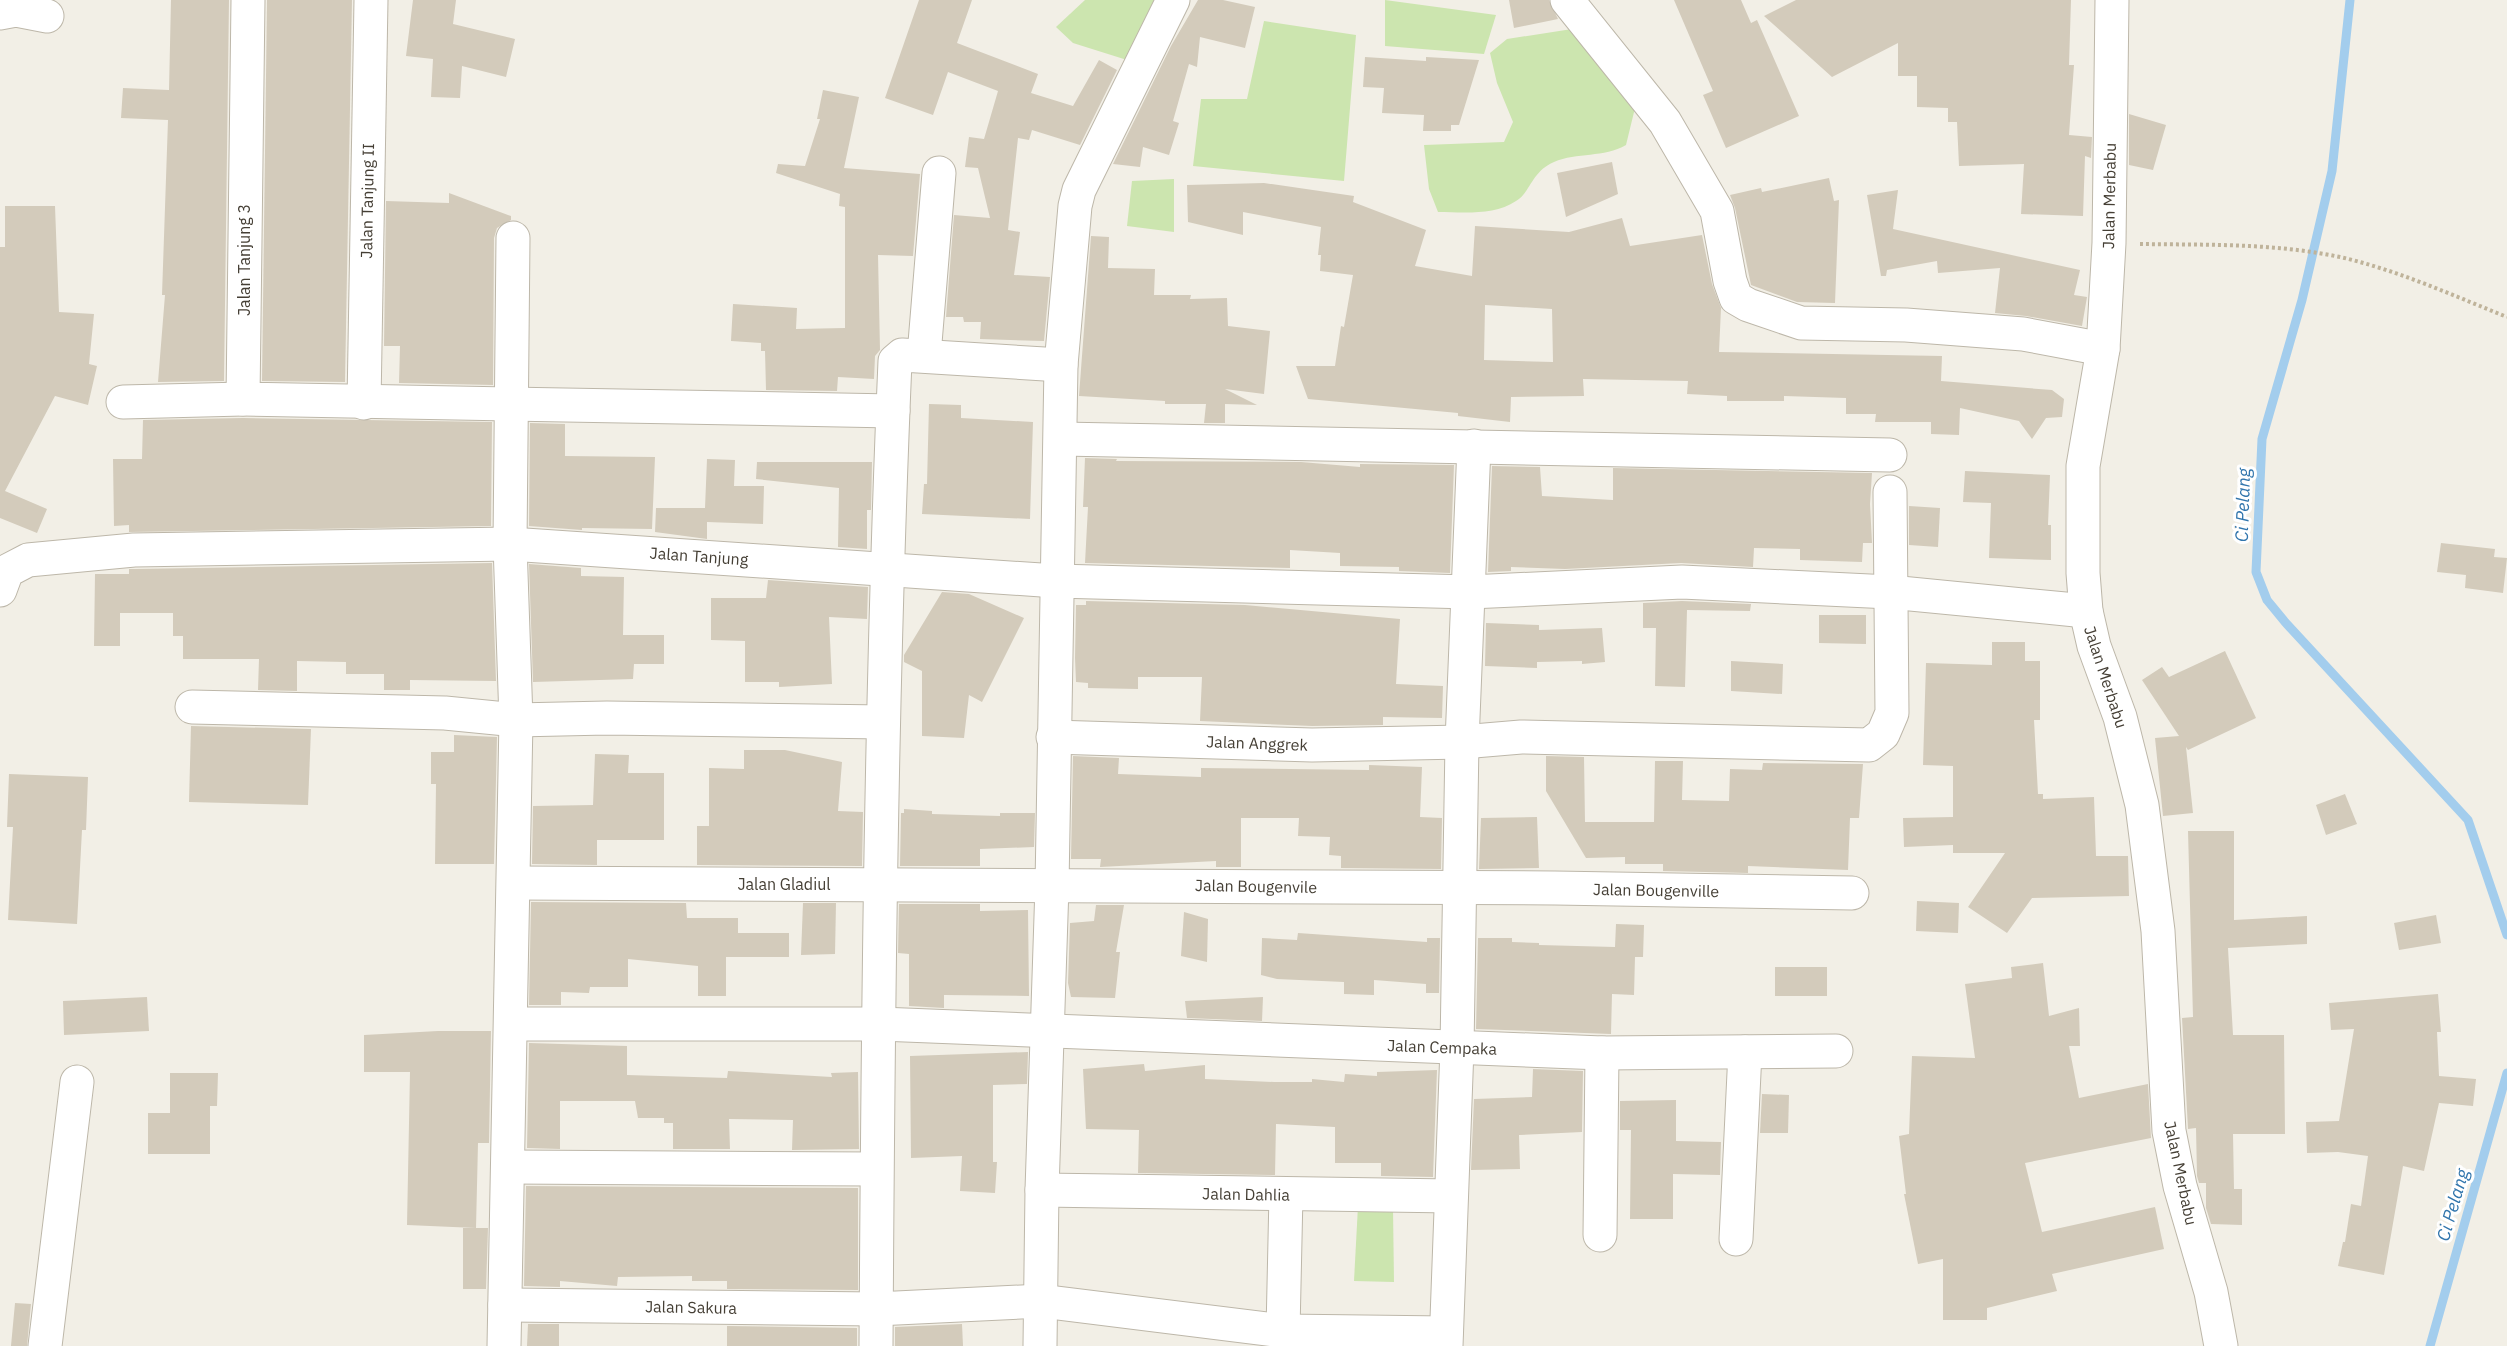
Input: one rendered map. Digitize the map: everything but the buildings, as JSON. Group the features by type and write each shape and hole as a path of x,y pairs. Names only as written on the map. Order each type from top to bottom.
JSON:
{"street":[{"name":"Jalan Tanjung 3","path":"243,399 248,0"},
{"name":"Jalan Tanjung II","path":"364,403 371,0"},
{"path":"1040,1346 1042,1190 1052,886 1061,365 1075,206 1079,190 1173,0"},
{"path":"1568,0 1665,122 1717,211 1730,281 1736,298 1748,305 1802,323 1906,325 2023,333 2103,349"},
{"name":"Jalan Merbabu","path":"2112,0 2109,243 2103,349 2083,466 2083,573 2086,611 2094,646 2120,717 2142,805 2158,931 2169,1131 2180,1186 2211,1292 2221,1346"},
{"path":"0,14 16,10 47,16"},
{"path":"924,355 939,172"},
{"path":"504,1346 515,883 516,720 510,544 513,238"},
{"path":"876,1346 875,1169 880,1024 883,722 896,358 902,355 924,355 1061,365"},
{"path":"123,402 243,399 893,411"},
{"path":"1061,439 1890,455"},
{"path":"1446,1340 1457,1048 1462,742 1470,592 1474,446"},
{"name":"Jalan Anggrek","path":"1053,737 1312,745 1462,742 1521,737 1869,745 1883,734 1892,714 1890,492"},
{"name":"Jalan Tanjung","path":"0,590 7,571 28,560 134,550 510,544 1056,581 1470,592 1683,582 1890,592 2086,611"},
{"path":"192,707 445,714 516,720 608,718 883,722"},
{"name":"Jalan Gladiul","path":"515,883 1052,886"},
{"name":"Jalan Bougenvile","path":"1052,886 1460,889"},
{"name":"Jalan Bougenville","path":"1460,889 1852,893"},
{"name":"Jalan Cempaka","path":"511,1024 880,1024 1602,1053 1836,1051"},
{"path":"1736,1239 1745,1052"},
{"path":"1600,1235 1602,1053"},
{"path":"45,1346 77,1082"},
{"path":"509,1167 875,1169"},
{"name":"Jalan Dahlia","path":"1042,1190 1451,1196"},
{"path":"1283,1330 1286,1194"},
{"name":"Jalan Sakura","path":"505,1305 876,1309 1041,1300 1283,1330 1446,1340"}],"path":[{"path":"2109,243 2258,247 2339,257 2395,273 2507,317"}],"green space":[{"path":"1085,0 1155,0 1127,60 1073,43 1056,27"},
{"path":"1385,0 1496,15 1484,54 1385,46"},
{"path":"1264,21 1356,35 1344,181 1193,166 1201,99 1247,99"},
{"path":"1572,29 1635,108 1626,145 1609,152 1563,159 1546,166 1525,193 1507,206 1478,212 1438,212 1429,189 1424,145 1504,142 1513,122 1497,83 1490,53 1507,39"},
{"path":"1174,179 1174,232 1127,226 1132,181"},
{"path":"1358,1206 1393,1208 1394,1282 1354,1281"}],"waterway":[{"name":"Ci Pelang","path":"2350,0 2332,171 2302,300 2262,439 2256,572 2267,600 2285,622 2468,820 2507,935"},
{"name":"Ci Pelang","path":"2430,1346 2507,1073"}]}
